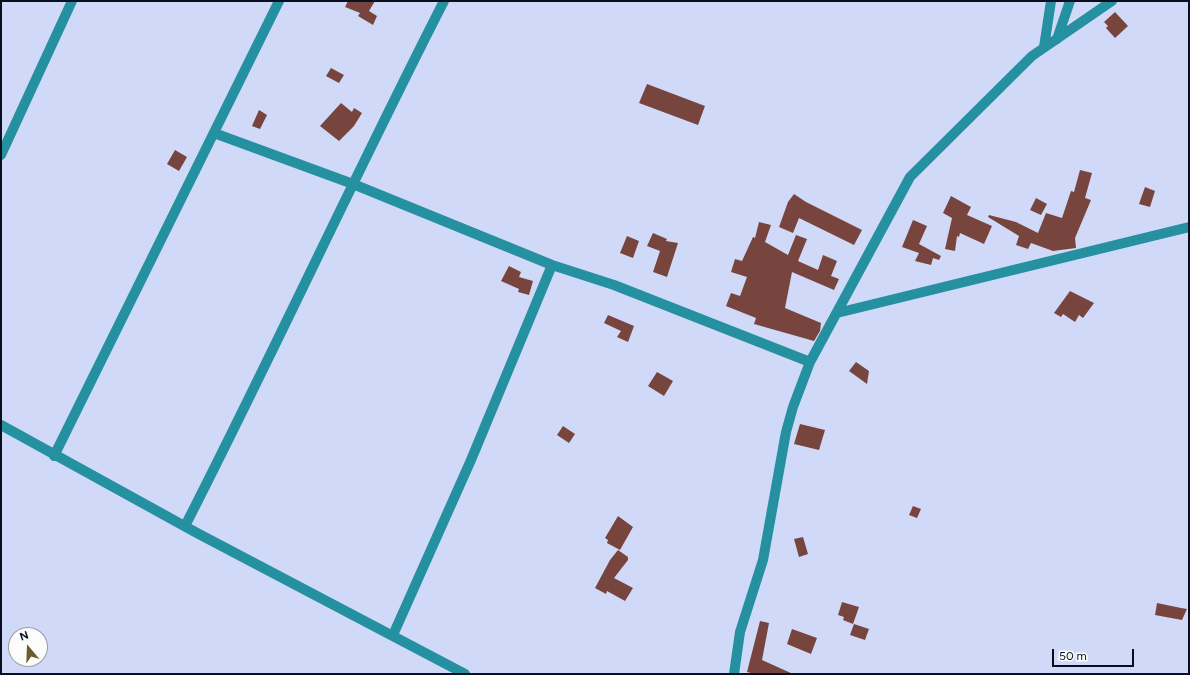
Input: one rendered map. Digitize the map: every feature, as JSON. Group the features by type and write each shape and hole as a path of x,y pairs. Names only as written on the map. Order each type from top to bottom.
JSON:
{"street":[{"path":"1,155 72,1"},
{"path":"54,456 279,1"},
{"path":"185,526 242,416 353,184 444,1"},
{"path":"1044,47 1051,1"},
{"path":"1057,39 1070,1"},
{"path":"734,674 740,632 762,560 786,432 793,407 810,362 910,176 1032,56 1112,1"},
{"path":"214,133 353,184 552,265 614,285 810,362"},
{"path":"837,313 1189,227"},
{"path":"393,635 471,460 552,265"},
{"path":"1,425 54,456 300,588 393,635 465,674"}],"building":[{"path":"348,1 375,1 369,11 377,16 373,25 358,16 360,13 345,7"},
{"path":"1115,12 1128,26 1115,38 1106,28 1108,26 1104,22"},
{"path":"331,68 344,75 339,83 326,76"},
{"path":"647,84 705,106 698,125 639,103"},
{"path":"341,103 352,112 354,108 362,113 354,126 339,141 320,126"},
{"path":"259,110 267,115 260,129 252,126"},
{"path":"175,150 187,157 179,171 167,164"},
{"path":"1080,170 1092,173 1085,198 1091,200 1075,238 1076,248 1053,251 1031,243 1028,249 1016,245 1019,236 988,217 989,215 1016,222 1038,233 1046,213 1062,218 1071,191 1074,192"},
{"path":"1145,187 1155,191 1150,207 1139,204"},
{"path":"794,194 806,202 862,230 854,245 799,218 793,233 779,227 788,202"},
{"path":"951,196 971,207 967,215 992,226 984,244 960,233 959,237 957,236 955,251 945,249 952,218 943,213"},
{"path":"1036,198 1047,204 1041,215 1030,210"},
{"path":"913,220 927,226 919,244 941,256 939,260 933,258 931,265 915,261 919,253 902,247"},
{"path":"759,222 771,225 765,242 788,255 796,235 807,239 798,261 818,270 823,255 837,261 831,276 839,279 834,290 792,272 785,308 821,323 820,331 814,341 754,324 756,318 726,306 731,293 740,296 747,277 731,272 735,259 742,261 753,237 755,238"},
{"path":"653,233 667,239 666,241 678,243 667,277 653,272 660,251 647,246"},
{"path":"627,236 639,241 633,258 620,253"},
{"path":"509,266 521,272 519,277 533,281 529,295 518,292 519,289 501,281"},
{"path":"1070,291 1094,303 1083,318 1079,315 1075,322 1063,314 1061,317 1054,313"},
{"path":"608,315 634,326 628,342 617,337 621,331 604,323"},
{"path":"856,362 869,371 867,384 849,371"},
{"path":"657,372 673,381 664,396 648,386"},
{"path":"800,424 825,430 819,450 794,444"},
{"path":"563,426 575,434 569,443 557,435"},
{"path":"913,506 921,509 917,518 909,515"},
{"path":"618,516 633,527 620,550 607,543 608,540 605,538"},
{"path":"803,537 808,554 799,557 794,539"},
{"path":"618,550 628,557 628,560 614,578 633,588 625,601 607,591 606,594 595,588 610,560"},
{"path":"842,602 859,607 853,624 843,620 844,617 838,615"},
{"path":"1157,603 1187,609 1182,620 1155,615"},
{"path":"760,621 769,623 762,660 793,674 755,674 747,672"},
{"path":"854,624 869,629 865,640 850,635"},
{"path":"792,629 817,638 811,654 787,644"}]}
